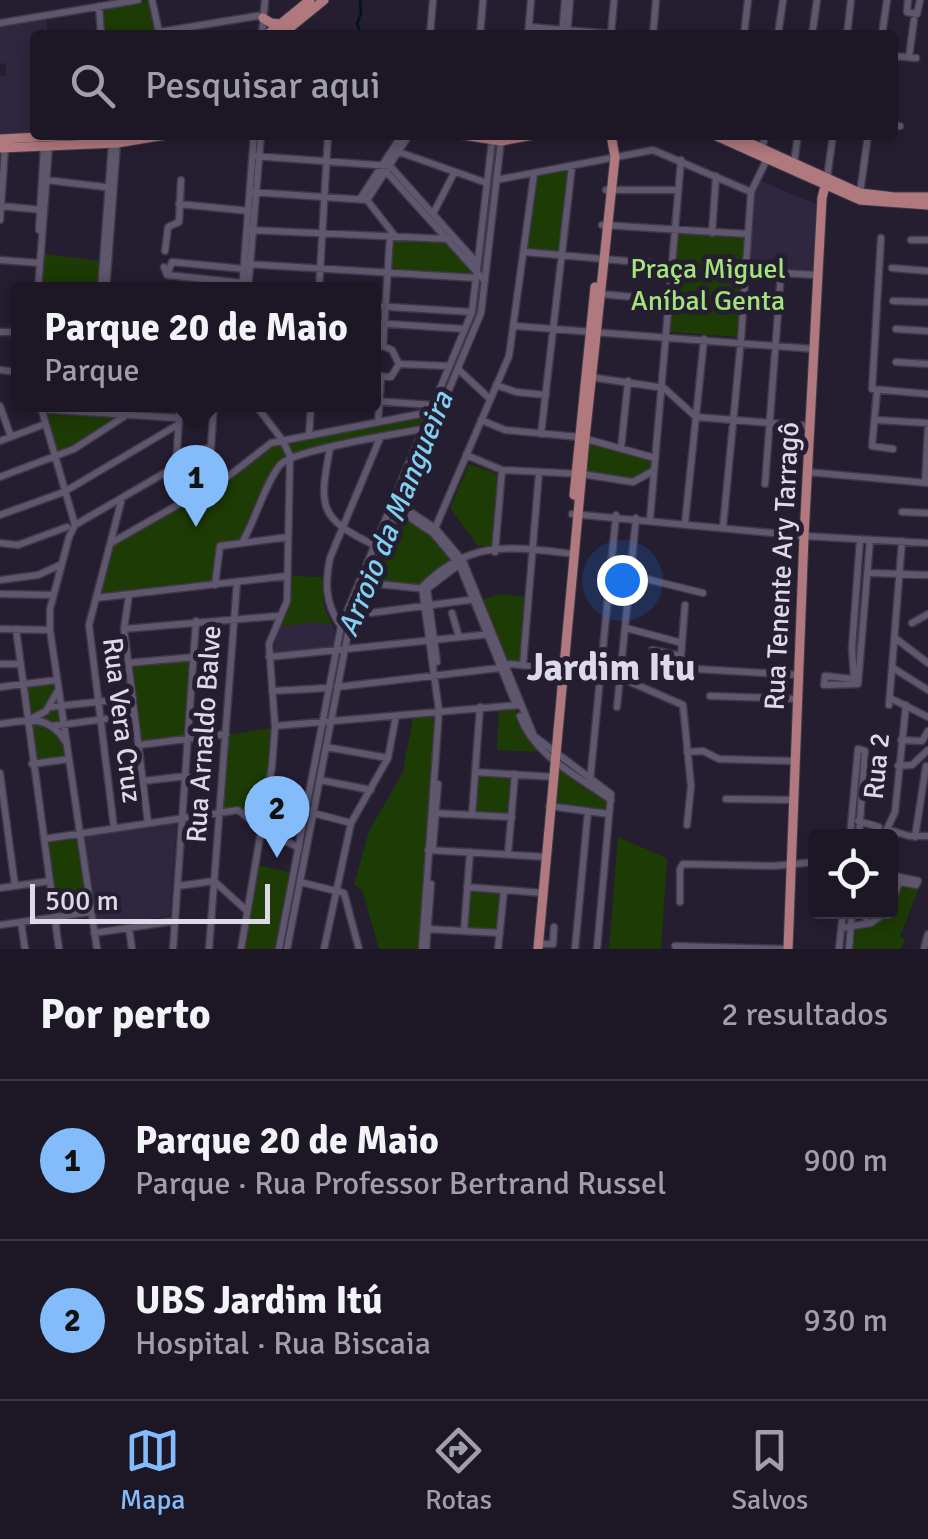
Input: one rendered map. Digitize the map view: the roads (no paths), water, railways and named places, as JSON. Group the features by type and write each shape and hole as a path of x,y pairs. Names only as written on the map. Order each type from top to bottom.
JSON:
{"main road":[{"path":"281,29 310,0"},
{"path":"281,29 324,0"},
{"path":"263,17 281,29"},
{"path":"2,145 41,140"},
{"path":"2,145 134,140"},
{"path":"491,140 502,140"},
{"path":"537,948 582,437 612,158 609,140"},
{"path":"726,140 872,203 928,199"},
{"path":"740,140 764,155 794,163 826,182 860,193 928,199"},
{"name":"Rua Tenente Ary Tarragô","path":"786,949 804,536 826,182"}],"street":[{"path":"66,0 68,12"},
{"path":"0,23 138,0"},
{"path":"152,0 159,30"},
{"path":"264,0 264,30"},
{"path":"430,30 433,0"},
{"path":"480,30 482,0"},
{"path":"528,30 531,0"},
{"path":"565,30 567,0"},
{"path":"611,30 614,0"},
{"path":"653,30 656,0"},
{"path":"745,30 748,0"},
{"path":"779,30 782,0"},
{"path":"813,30 817,0"},
{"path":"847,30 852,0"},
{"path":"883,30 887,0"},
{"path":"908,0 908,12 917,14 920,0"},
{"path":"99,6 101,30"},
{"path":"173,30 263,17"},
{"path":"898,57 912,58 914,20"},
{"path":"244,282 258,140"},
{"path":"319,282 328,140"},
{"path":"364,199 403,140"},
{"path":"385,166 399,152 404,140"},
{"path":"723,527 751,192 764,155 764,140"},
{"path":"794,163 797,140"},
{"path":"826,182 832,140"},
{"path":"860,193 867,140"},
{"path":"381,324 471,322 482,313 480,274 496,141"},
{"path":"104,282 115,143"},
{"path":"0,220 2,145"},
{"path":"37,282 46,146"},
{"path":"399,152 454,173 492,182 653,150 751,192"},
{"path":"256,156 385,166 434,212 480,274"},
{"path":"650,519 682,160"},
{"path":"385,166 480,274"},
{"path":"541,434 572,166"},
{"path":"434,212 454,173"},
{"path":"434,530 509,356 534,174"},
{"path":"712,232 716,176"},
{"path":"44,180 111,187"},
{"path":"166,251 168,227 180,222 181,180"},
{"path":"340,650 340,626 471,322 492,182"},
{"path":"609,190 678,190"},
{"path":"253,193 364,199 395,232 383,346 396,354 398,364 391,377 381,378"},
{"path":"250,230 253,193"},
{"path":"180,204 249,211"},
{"path":"0,206 42,210"},
{"path":"605,226 748,234"},
{"path":"250,230 448,240"},
{"path":"881,238 872,446 892,449"},
{"path":"910,240 928,240"},
{"path":"525,252 672,265"},
{"path":"0,260 38,263"},
{"path":"219,282 165,271 172,262 480,274"},
{"path":"892,268 928,271"},
{"path":"746,271 818,276"},
{"path":"765,484 781,273"},
{"path":"597,294 669,300"},
{"path":"893,301 928,302"},
{"path":"381,307 471,322"},
{"path":"515,324 814,347"},
{"path":"896,329 928,331"},
{"path":"685,523 704,339"},
{"path":"896,362 928,364"},
{"path":"398,364 454,368 490,399"},
{"path":"279,949 340,650 400,508 432,408 454,368"},
{"path":"588,377 662,387 696,417 810,426"},
{"path":"621,448 628,381"},
{"path":"496,385 522,393 546,394"},
{"path":"875,389 928,394"},
{"path":"381,403 432,408"},
{"path":"0,406 11,437"},
{"path":"111,543 208,488 269,444 432,408"},
{"path":"40,412 70,527 50,630 96,949"},
{"path":"103,412 179,421"},
{"path":"176,466 180,412"},
{"path":"208,488 213,412"},
{"path":"241,949 272,766 275,726 269,657 274,627 287,601 288,576 290,456 261,412"},
{"path":"309,435 310,412"},
{"path":"377,412 378,422"},
{"path":"0,477 53,459 128,414"},
{"path":"481,420 504,430 582,437 656,458"},
{"path":"808,472 926,483 928,426 876,420"},
{"path":"0,514 63,493 179,421"},
{"path":"0,441 44,424"},
{"path":"243,541 259,513 272,477 290,456 427,430"},
{"path":"340,626 328,601 326,578 330,558 380,438"},
{"path":"0,543 18,544 70,527 121,502 211,446"},
{"path":"330,448 322,491 327,509 342,529 374,545"},
{"path":"466,455 502,470 579,474 633,482 654,470"},
{"path":"495,550 502,470"},
{"path":"523,665 539,472"},
{"name":"Rua Vera Cruz","path":"114,828 89,632 121,502"},
{"path":"400,508 434,530 460,561 530,729 553,756 611,797 597,949"},
{"path":"575,512 804,536 928,543"},
{"path":"902,512 928,513"},
{"path":"590,782 616,516"},
{"path":"617,708 634,518"},
{"path":"215,585 220,546 288,537"},
{"path":"860,539 852,653 856,681 870,540"},
{"path":"902,542 890,702 906,705 928,717"},
{"path":"368,583 424,589 483,549 572,556"},
{"path":"0,580 38,575 63,564"},
{"path":"871,573 928,575"},
{"path":"630,575 702,593"},
{"path":"96,598 288,576"},
{"name":"Rua Arnaldo Balve","path":"209,949 238,582"},
{"path":"424,589 441,711 424,949"},
{"path":"0,594 54,595"},
{"path":"129,595 124,630 148,824"},
{"path":"354,616 477,599"},
{"path":"685,605 680,668 798,675"},
{"path":"452,613 459,637"},
{"path":"912,623 928,614"},
{"path":"124,630 280,616"},
{"path":"173,949 196,622"},
{"path":"0,628 50,630"},
{"path":"626,628 682,643"},
{"path":"16,629 59,949"},
{"path":"269,657 491,634"},
{"path":"896,638 928,663"},
{"path":"652,650 681,656"},
{"path":"127,662 195,658"},
{"path":"0,664 19,664"},
{"path":"272,692 523,665 621,677 683,705 691,786 687,825"},
{"path":"893,668 928,690"},
{"path":"0,688 57,680"},
{"path":"57,680 56,694 48,709 49,724 62,736 67,748"},
{"path":"710,696 798,699"},
{"path":"27,720 56,704 62,707 133,698"},
{"path":"275,726 518,705"},
{"name":"Rua 2","path":"883,828 894,812 906,705"},
{"path":"472,815 480,707"},
{"path":"0,724 27,720 65,724 135,715"},
{"path":"324,949 351,823 388,758 396,716"},
{"path":"287,949 302,849 326,746 327,722"},
{"path":"901,740 922,741 928,731"},
{"path":"139,745 226,734"},
{"path":"326,746 388,758"},
{"path":"851,829 854,822 864,749 857,750 854,822 856,829"},
{"path":"898,766 912,765 928,750"},
{"path":"687,752 703,751 718,759 795,761"},
{"path":"32,764 69,759"},
{"path":"915,837 926,766"},
{"path":"475,772 552,777"},
{"path":"0,773 16,886"},
{"path":"508,854 514,774"},
{"path":"144,781 187,776"},
{"path":"320,780 370,790"},
{"path":"726,799 794,800"},
{"path":"550,806 609,814"},
{"path":"44,840 240,810 261,828 302,849"},
{"path":"575,949 588,812"},
{"path":"434,813 512,818"},
{"path":"313,814 351,823"},
{"path":"854,822 915,837 928,836"},
{"path":"431,850 545,857"},
{"path":"464,931 470,852"},
{"path":"680,902 683,864 773,866 808,862"},
{"path":"178,886 214,880 247,911"},
{"path":"0,888 50,882"},
{"path":"300,882 344,893 359,949"},
{"path":"467,887 542,893"},
{"path":"498,949 504,890"},
{"path":"0,925 92,912"},
{"path":"844,919 849,949"},
{"path":"839,949 849,919"},
{"path":"846,928 876,919"},
{"path":"94,934 175,921"},
{"path":"20,922 25,949"},
{"path":"537,948 553,944 554,927"},
{"path":"129,928 132,949"},
{"path":"426,929 500,933"},
{"path":"924,949 928,934"},
{"path":"675,946 786,949"}],"waterway":[{"name":"Arroio da Mangueira","path":"360,0 360,30"},
{"name":"Arroio da Mangueira","path":"283,949 345,628 477,314 482,278"}],"place":[{"name":"Parque 20 de Maio","path":"196,527"},
{"name":"UBS Jardim Itú","path":"277,858"}],"district":[{"name":"Jardim Itu","path":"611,667"}],"park label":[{"name":"Praça Miguel Aníbal Genta","path":"708,284"}]}
